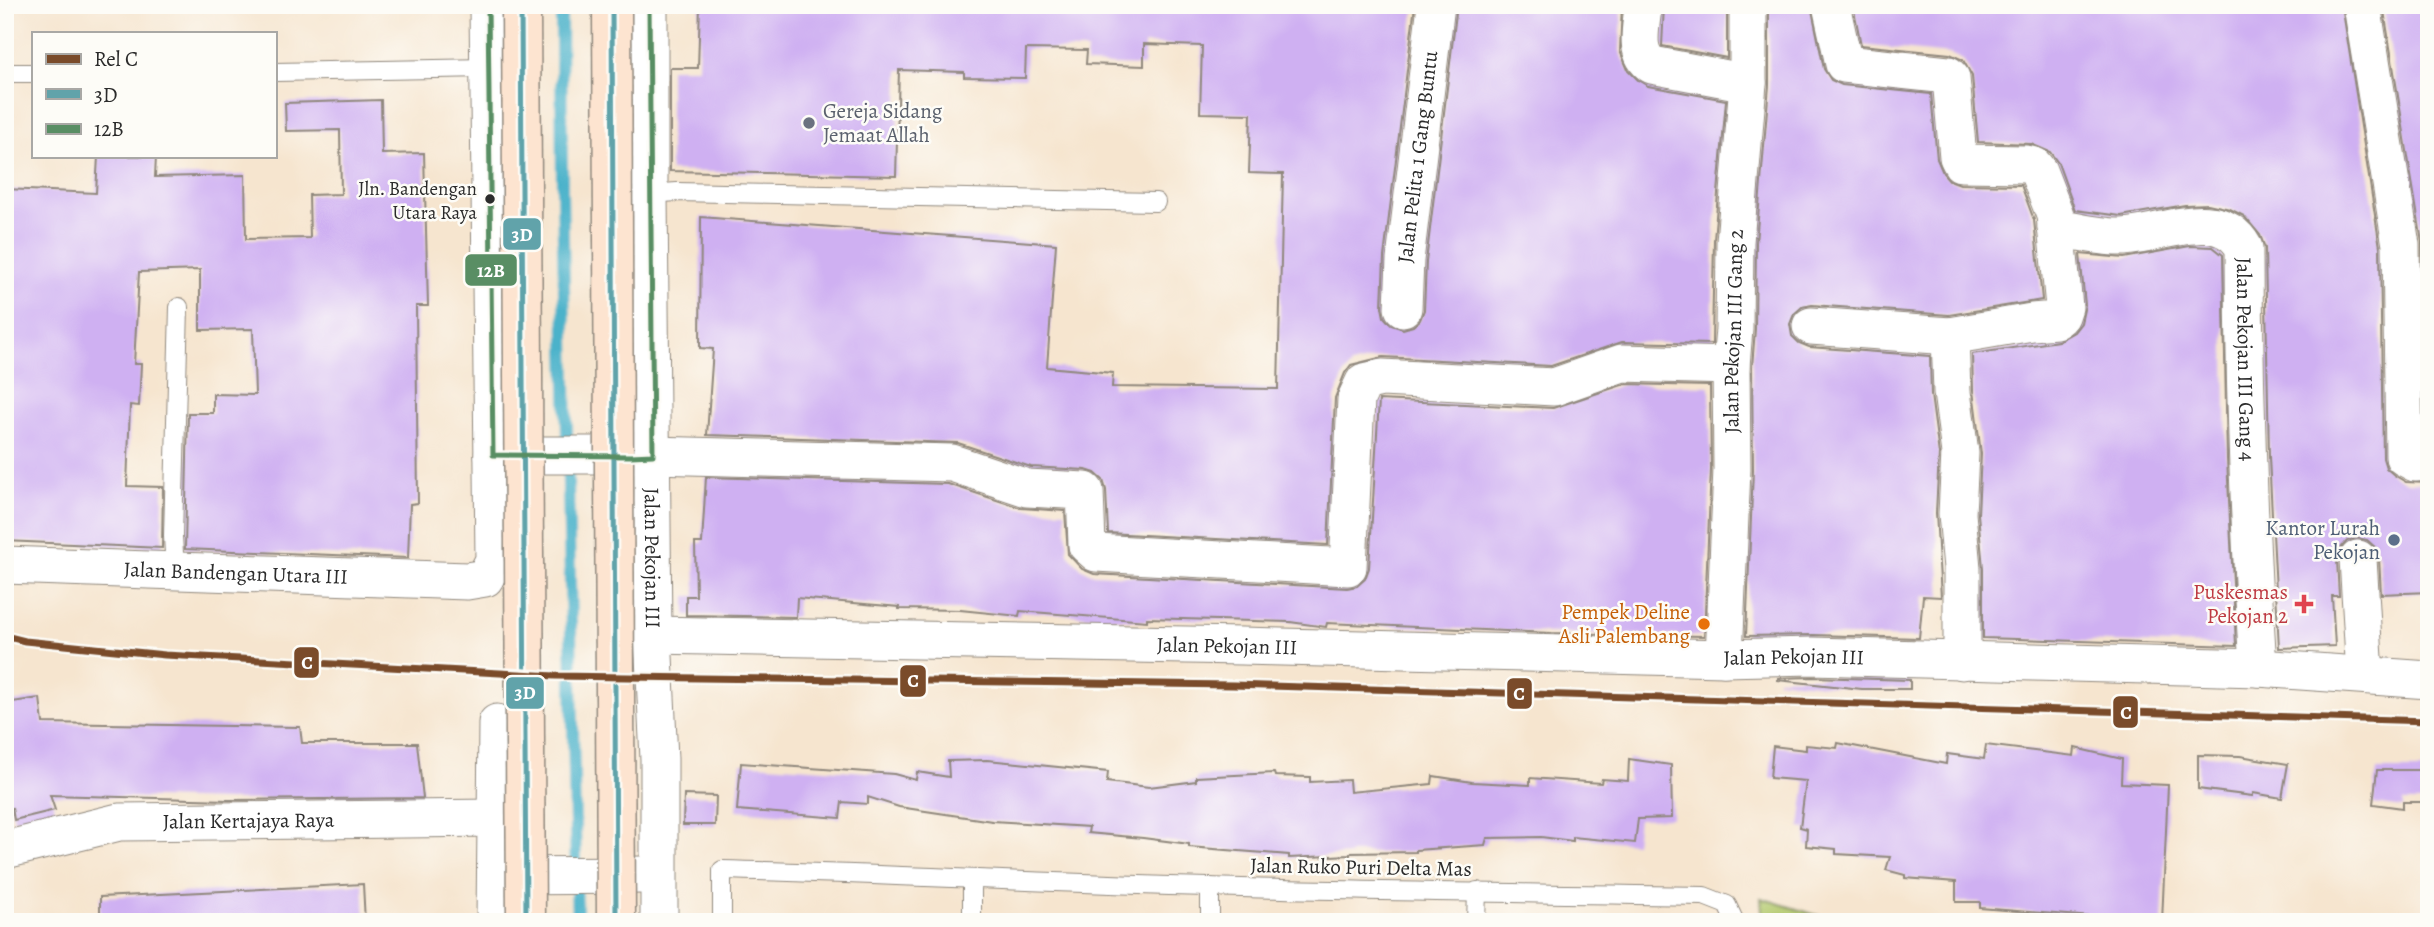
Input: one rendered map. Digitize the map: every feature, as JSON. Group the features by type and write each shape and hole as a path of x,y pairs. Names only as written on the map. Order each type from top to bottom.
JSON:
{"main road":[{"path":"521,5 526,922"},
{"path":"612,5 616,922"}],"street":[{"path":"488,5 499,455 952,463 1027,488 1085,491 1087,545 1096,553 1348,568 1356,399 1364,382 1381,378 1554,387 1622,363 1731,366"},
{"name":"Jalan Pekojan III","path":"649,5 649,194 642,456 653,635 1228,645 1724,658 1812,656 2258,668 2429,680"},
{"name":"Jalan Pelita 1 Gang Buntu","path":"1403,308 1405,260 1436,5"},
{"path":"1643,5 1640,50 1645,60 1652,65 1748,83"},
{"name":"Jalan Pekojan III Gang 2","path":"1724,658 1732,469 1731,366 1735,234 1748,83 1748,5"},
{"path":"1811,326 1950,336 2056,320 2061,316 2064,307 2055,215 2038,171 2034,166 1961,163 1958,157 1952,80 1948,75 1844,64 1831,5"},
{"path":"2362,5 2400,245 2404,457 2414,463 2429,462"},
{"name":"Jalan Pekojan III Gang 4","path":"2056,228 2122,237 2188,225 2228,229 2238,236 2244,248 2244,365 2249,517 2258,668"},
{"path":"1950,336 1952,392 1960,453 1957,514 1962,568 1962,661"},
{"name":"Jalan Bandengan Utara III","path":"5,565 467,581 485,578 494,560 499,455"},
{"path":"2358,559 2365,675"},
{"path":"653,635 659,759 654,875 659,922"},
{"path":"495,922 499,876 495,818 497,723"},
{"name":"Jalan Kertajaya Raya","path":"5,850 119,822 495,818"},
{"path":"499,876 654,875"}],"lane":[{"path":"276,72 488,68"},
{"path":"5,74 32,73"},
{"path":"649,194 677,192 1156,202"},
{"path":"175,571 173,536 179,307"},
{"name":"Jalan Ruko Puri Delta Mas","path":"722,922 722,870 900,874 1210,887 1704,896 1727,905 1735,922"},
{"path":"972,879 972,922"},
{"path":"1210,887 1210,922"},
{"path":"1476,922 1477,891"}],"green space":[{"path":"1761,898 1839,922 1763,922"}],"building":[{"path":"700,5 1415,5 1384,257 1382,307 1384,317 1391,325 1403,329 1420,320 1424,310 1426,262 1457,5 1622,5 1620,51 1628,70 1638,80 1648,86 1726,100 1714,240 1712,344 1622,342 1551,366 1383,357 1351,365 1335,398 1328,545 1108,533 1106,490 1103,480 1095,473 1086,470 1031,467 958,443 707,435 713,349 700,348 701,217 1056,244 1047,367 1113,373 1112,387 1278,389 1283,174 1249,173 1251,114 1200,113 1202,46 1144,44 1144,66 1086,64 1087,50 1026,49 1025,78 964,77 964,72 899,70 896,176 670,171 670,68 698,68"},
{"path":"1664,5 1727,5 1727,58 1662,46"},
{"path":"1769,5 1811,5 1824,69 1831,80 1842,85 1931,94 1937,159 1943,173 1949,180 1960,184 2021,185 2034,220 2042,300 1949,315 1812,305 1802,307 1794,314 1790,324 1792,336 1809,347 1930,356 1931,395 1939,454 1936,513 1941,597 1923,596 1919,638 1746,636 1753,470 1752,367 1756,243 1769,85"},
{"path":"1853,5 2342,5 2380,247 2383,458 2386,468 2406,482 2429,483 2429,592 2381,594 2376,548 2367,540 2356,538 2347,541 2340,549 2337,560 2339,596 2332,596 2335,646 2279,648 2269,457 2265,248 2260,235 2244,216 2230,209 2208,204 2185,205 2121,216 2075,210 2058,163 2050,152 2031,144 1978,142 1972,76 1963,60 1950,54 1861,45"},
{"path":"2383,5 2429,5 2429,441 2425,441 2422,242"},
{"path":"381,100 382,154 424,153 428,306 416,306 418,503 410,504 408,558 185,549 188,413 213,413 213,394 255,395 253,329 200,330 200,270 139,272 134,364 141,364 139,406 130,405 127,486 163,487 162,548 5,541 5,189 96,193 98,158 156,158 155,177 245,175 246,239 310,238 309,195 341,194 340,130 286,131 285,103"},
{"path":"2190,246 2213,247 2223,255 2227,459 2236,646 1983,638 1983,568 1978,514 1981,454 1973,390 1972,354 2058,341 2074,332 2081,323 2085,305 2080,254 2124,258"},
{"path":"1625,384 1710,386 1711,469 1704,636 1552,633 1327,623 1326,627 1290,622 1147,618 1147,621 1020,611 1019,616 960,610 899,609 797,598 796,617 686,615 686,596 696,596 695,543 702,543 706,477 948,484 1021,508 1065,511 1068,554 1082,569 1094,574 1347,588 1357,586 1365,579 1369,568 1379,400 1553,408"},
{"path":"1812,677 1910,680 1910,689 1862,689 1778,680"},
{"path":"40,698 43,723 300,727 302,743 417,743 423,798 228,800 50,795 55,810 14,820 12,808 5,809 5,703"},
{"path":"1838,743 1946,764 1947,754 1984,759 1986,745 2074,756 2075,748 2122,759 2121,783 2168,785 2162,922 2092,922 2092,917 1980,908 1980,902 1956,902 1956,882 1905,878 1905,875 1886,870 1890,857 1836,854 1836,849 1806,846 1807,829 1800,827 1806,781 1770,778 1773,746 1806,750 1806,745 1837,748"},
{"path":"2198,755 2240,756 2288,764 2282,798 2198,789"},
{"path":"1629,759 1671,765 1672,818 1638,819 1635,843 1573,837 1573,841 1541,837 1487,838 1485,845 1416,852 1350,853 1289,858 1289,855 1189,847 1189,844 1088,833 1089,827 992,821 899,807 868,797 868,804 842,802 840,818 737,810 741,763 894,774 916,780 917,772 949,777 948,761 987,760 1108,772 1107,782 1149,787 1196,781 1196,777 1274,773 1275,776 1310,777 1310,782 1349,780 1350,792 1432,784 1433,776 1472,782 1530,785 1530,778 1601,783 1602,779 1628,781"},
{"path":"2377,770 2429,770 2429,802 2403,802 2403,808 2373,804"},
{"path":"684,795 716,796 715,825 683,825"},
{"path":"363,884 365,922 100,922 100,897"}],"waterway":[{"path":"561,5 562,190 577,922"}],"rail line":[{"name":"C","path":"5,636 25,641 165,655 555,676 1233,685 2429,721"}],"transit line":[{"name":"12B","path":"488,5 493,455 631,456 653,455 649,5"},
{"name":"3D","path":"521,5 526,922"},
{"name":"3D","path":"612,5 616,922"}],"place":[{"name":"Gereja Sidang Jemaat Allah","path":"809,123"},
{"name":"Jln. Bandengan Utara Raya","path":"490,199"},
{"name":"Kantor Lurah Pekojan","path":"2394,540"},
{"name":"Puskesmas Pekojan 2","path":"2304,604"},
{"name":"Pempek Deline Asli Palembang","path":"1704,624"}]}
